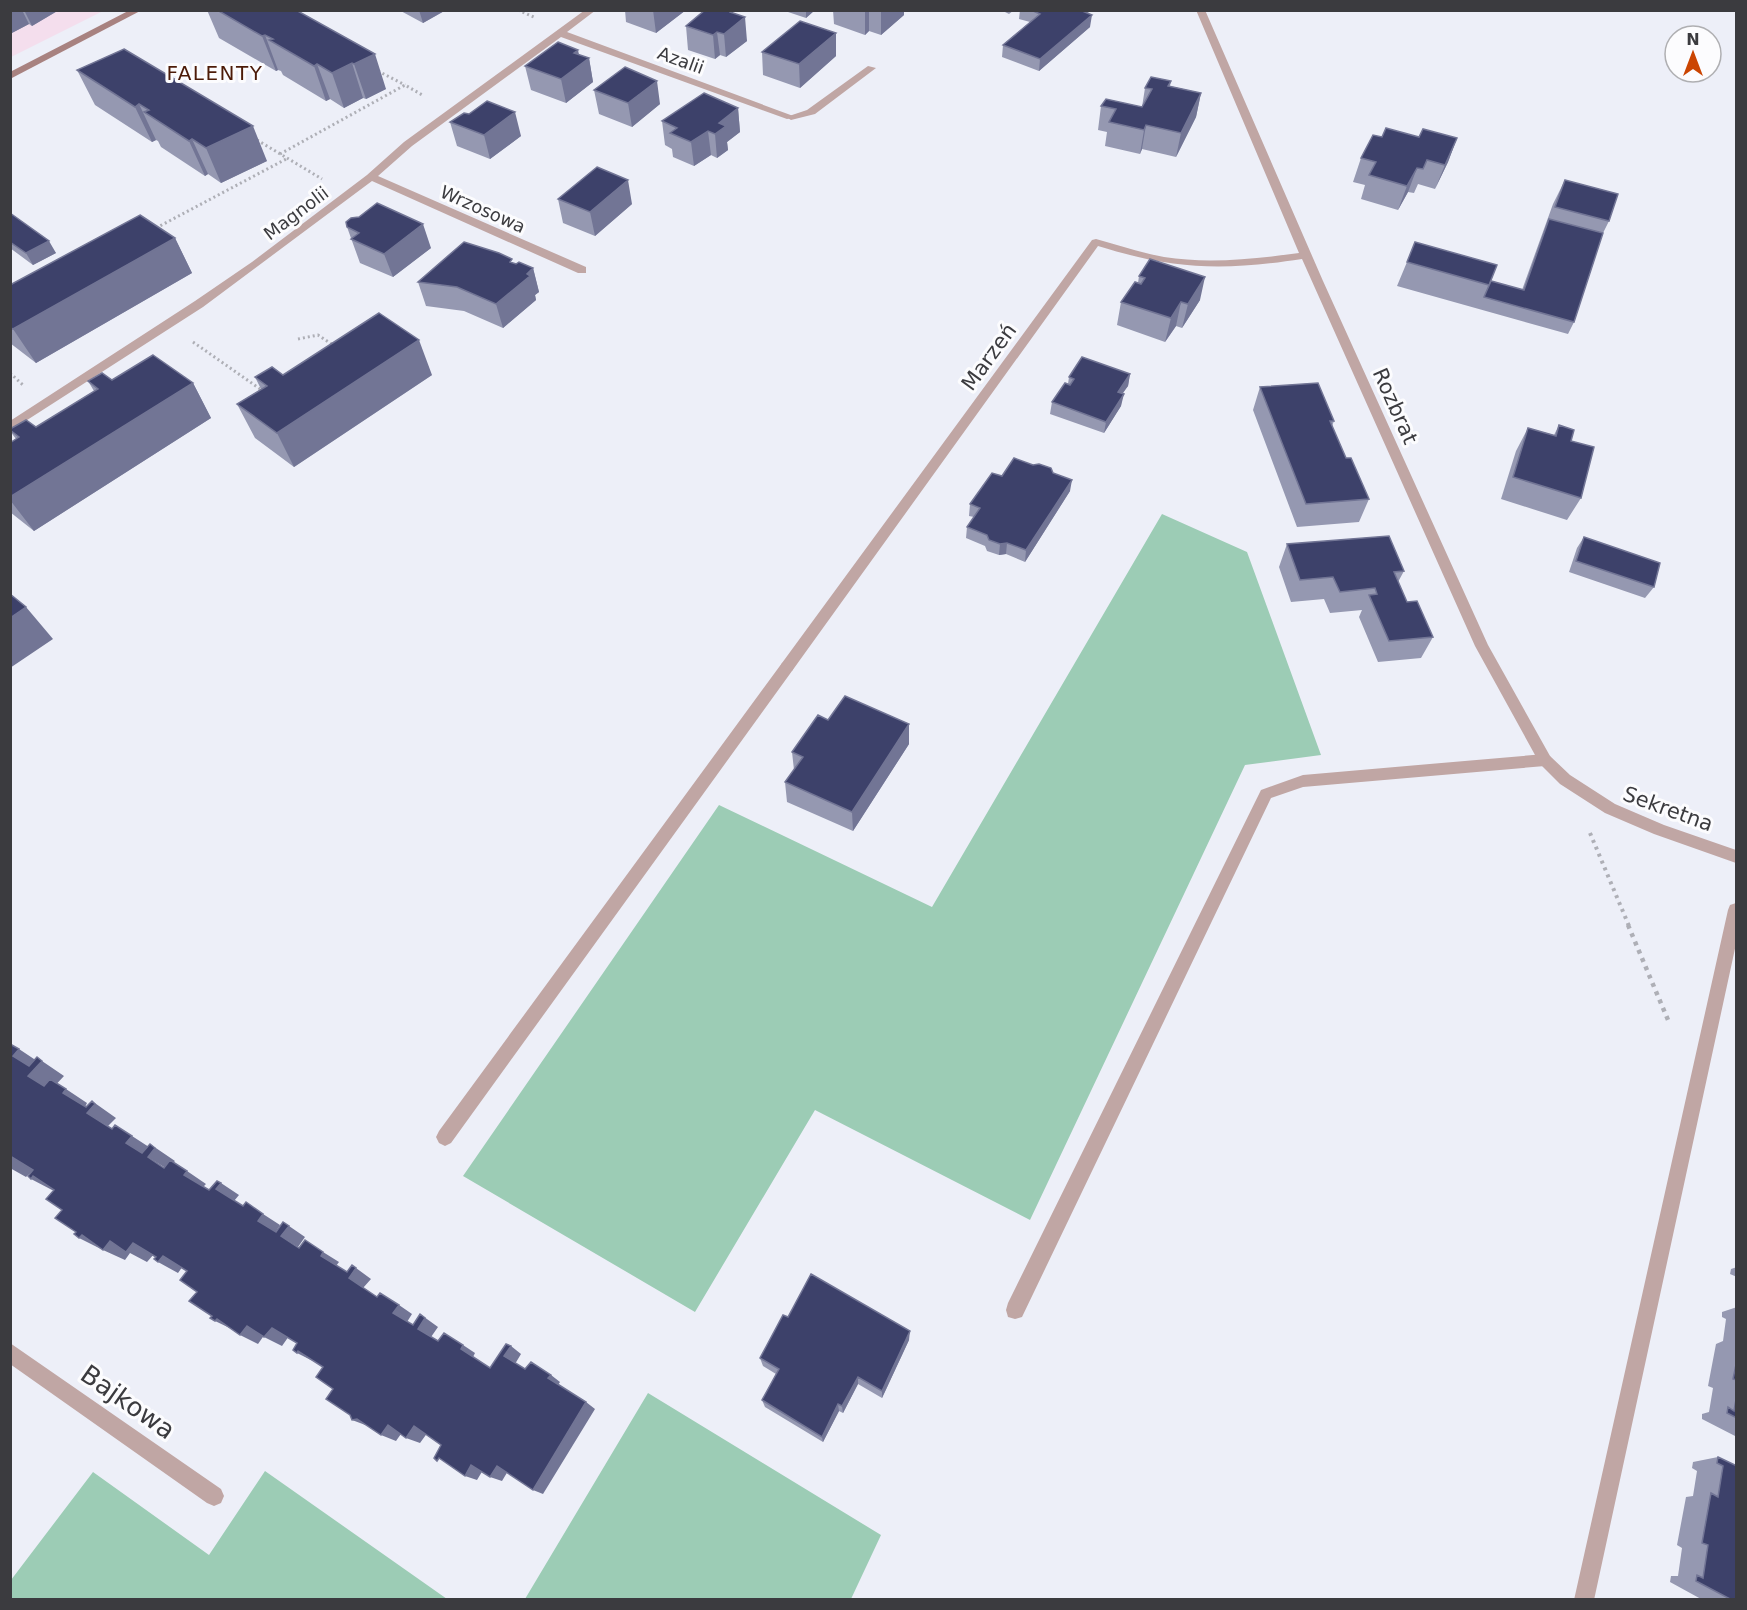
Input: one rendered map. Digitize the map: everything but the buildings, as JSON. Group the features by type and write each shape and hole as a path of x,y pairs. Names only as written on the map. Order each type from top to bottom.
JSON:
{"street":[{"path":"10,76 138,10"},
{"name":"Magnolii","path":"10,428 168,325 256,264 371,177 408,144 592,10"},
{"name":"Rozbrat","path":"1200,10 1482,646 1545,760 1556,773 1586,796"},
{"name":"Azalii","path":"560,33 790,117 811,112 871,68"},
{"name":"Wrzosowa","path":"371,177 582,270"},
{"name":"Marzeń","path":"445,1137 1096,242 1141,255 1185,263 1233,263 1307,255"},
{"path":"1015,1310 1266,794 1304,781 1545,760"},
{"name":"Sekretna","path":"1586,796 1634,821 1737,857"},
{"path":"1584,1599 1737,910"},
{"name":"Bajkowa","path":"10,1352 214,1496"}],"path":[{"path":"375,69 452,111"},
{"path":"280,154 405,86"},
{"path":"251,137 349,194"},
{"path":"156,228 288,158"},
{"path":"168,325 268,394"},
{"path":"298,339 318,335 338,348"},
{"path":"1586,796 1587,826 1668,1020"}],"shaded area":[{"path":"11,11 103,11 11,57"}],"green space":[{"path":"1162,514 1247,552 1321,755 1245,765 1030,1220 815,1110 695,1312 463,1176 719,805 932,907"},
{"path":"648,1393 881,1535 851,1599 525,1599"},
{"path":"265,1471 447,1599 11,1599 11,1580 93,1472 209,1555"}],"district":[{"name":"FALENTY","path":"215,73"}]}
